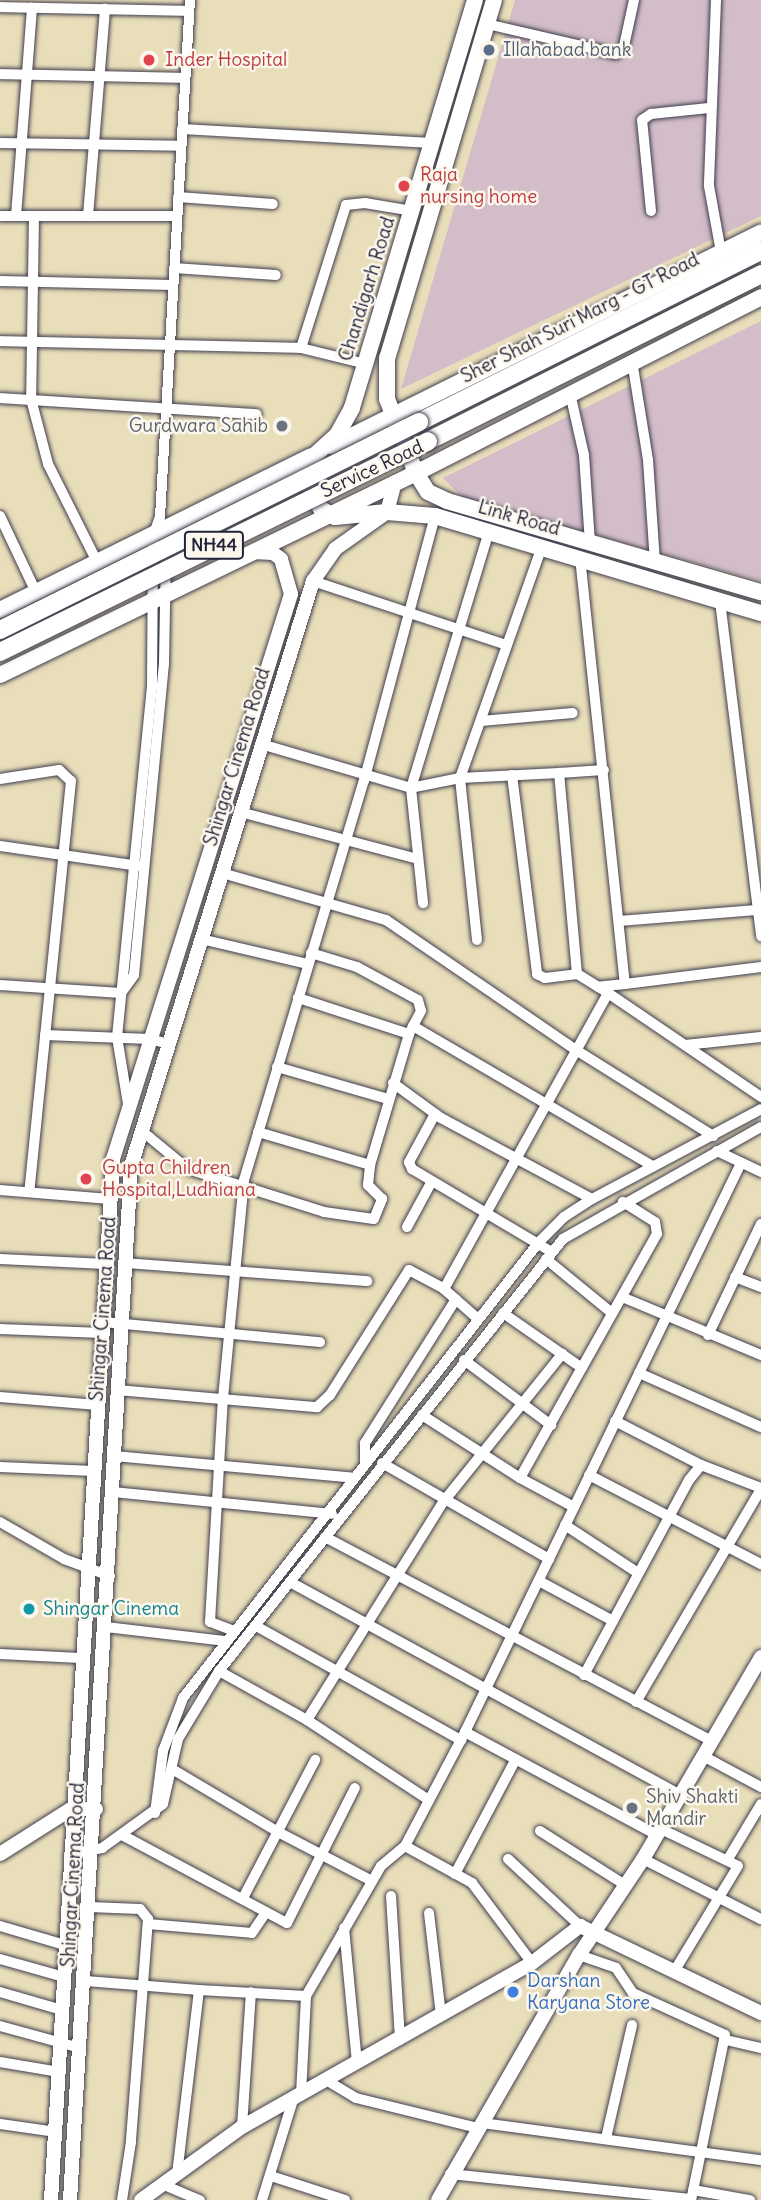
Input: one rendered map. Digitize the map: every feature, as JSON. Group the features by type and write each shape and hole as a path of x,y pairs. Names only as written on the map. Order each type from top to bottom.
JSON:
{"highway":[{"name":"Sher Shah Suri Marg - GT Road","path":"0,630 761,251"},
{"name":"NH44","path":"0,652 761,274"}],"main road":[{"name":"Chandigarh Road","path":"312,456 346,423 413,211 475,0"},
{"name":"Chandigarh Road","path":"393,414 385,386 387,358 494,0"},
{"name":"Service Road","path":"0,610 97,562 159,527 312,456 761,233"},
{"name":"Service Road","path":"0,675 159,600 326,513 416,472 761,297"},
{"name":"Link Road","path":"393,414 416,472 436,497 761,592"},
{"path":"312,456 304,465 306,482 326,513"},
{"name":"Link Road","path":"326,513 344,518 387,512 435,516 761,613"}],"street":[{"path":"487,24 616,54 624,46 634,0"},
{"path":"716,0 709,108 709,186 722,252"},
{"path":"0,7 105,9 189,5 159,527 157,757 139,867 117,1037 128,1104"},
{"path":"16,216 32,8"},
{"path":"88,216 102,76 105,9"},
{"path":"0,74 185,78"},
{"path":"650,211 642,120 651,114 709,108"},
{"path":"182,129 432,143"},
{"path":"0,144 181,146"},
{"path":"178,197 273,204"},
{"path":"302,348 346,205 365,203 413,211"},
{"path":"0,216 177,216"},
{"path":"34,216 31,399 48,464 97,562"},
{"path":"174,268 276,275"},
{"path":"0,281 173,285"},
{"path":"0,341 170,342 302,348 366,364"},
{"path":"632,361 648,460 655,562"},
{"path":"570,393 584,455 590,543"},
{"path":"0,398 257,414"},
{"path":"387,512 395,482"},
{"name":"Shingar Cinema Road","path":"70,2200 110,1576 117,1390 131,1166 313,581 335,549 387,512"},
{"path":"0,516 36,592"},
{"path":"234,1631 210,1623 223,1398 243,1187 365,775 435,516"},
{"path":"423,903 411,788 489,531"},
{"path":"477,940 460,778 542,546"},
{"name":"Shingar Cinema Road","path":"51,2200 71,1809 113,1159 128,1104 291,594 281,559 273,553 250,553"},
{"path":"580,558 625,984"},
{"path":"313,581 507,645"},
{"path":"720,601 761,937"},
{"path":"481,720 573,713"},
{"path":"261,744 411,788 460,778 604,770"},
{"path":"0,779 59,770 69,776 29,1192"},
{"path":"559,773 577,974"},
{"path":"512,775 537,974 545,978 577,974 761,1097"},
{"path":"240,812 418,859"},
{"path":"748,834 761,832"},
{"path":"0,846 63,853 139,867"},
{"path":"222,873 386,920 576,1050 713,1136"},
{"path":"619,921 757,910"},
{"path":"201,939 307,964"},
{"path":"142,1131 179,1164 324,1212 374,1219 382,1199 368,1185 370,1165 393,1083 411,1030 421,1011 418,1000 357,967 311,953"},
{"path":"603,990 625,984 761,967"},
{"path":"0,985 121,993"},
{"path":"444,1289 576,1050 603,990"},
{"path":"298,998 411,1030 547,1103 653,1166"},
{"path":"45,1035 130,1037 169,1044"},
{"path":"685,1045 761,1037"},
{"path":"277,1067 388,1099"},
{"path":"393,1083 435,1114 592,1199"},
{"path":"155,1813 156,1781 173,1720 183,1698 234,1631 382,1463 503,1313 546,1250 564,1217 592,1199 761,1109"},
{"path":"435,1114 409,1163 432,1181 546,1250 612,1313"},
{"path":"69,1854 93,1852 155,1813 163,1804 185,1725 219,1671 326,1536 334,1515 365,1462 477,1318 546,1250 623,1202 761,1127"},
{"path":"258,1132 370,1165"},
{"path":"717,1151 761,1172"},
{"path":"262,2200 295,2102 306,1996 384,1862 405,1846 463,1736 741,1163"},
{"path":"407,1227 432,1181"},
{"path":"0,1189 110,1199"},
{"path":"520,1478 658,1230 653,1219 623,1202"},
{"path":"708,1334 757,1241 761,1224"},
{"path":"0,1259 106,1264"},
{"path":"125,1263 235,1269 367,1281"},
{"path":"117,1390 321,1406 409,1270 444,1289 477,1318"},
{"path":"736,1277 761,1287"},
{"path":"622,1297 761,1355"},
{"path":"365,1462 365,1443 456,1299"},
{"path":"503,1313 582,1368"},
{"path":"0,1329 102,1328 121,1324 320,1342"},
{"path":"307,1720 395,1574 444,1501 562,1354"},
{"path":"464,1360 551,1425"},
{"path":"639,1373 761,1427"},
{"path":"0,1397 98,1405"},
{"path":"422,1415 480,1455 574,1507"},
{"path":"615,1421 701,1465 761,1489 636,1702"},
{"path":"114,1456 219,1463 354,1478"},
{"path":"382,1463 444,1501 550,1559"},
{"path":"584,1675 670,1515 701,1465"},
{"path":"0,1467 94,1471"},
{"path":"589,1475 761,1564"},
{"path":"113,1493 216,1500 334,1515"},
{"path":"0,1522 88,1571 110,1576"},
{"path":"565,1525 638,1573"},
{"path":"326,1536 511,1637 712,1741"},
{"path":"539,1581 613,1622"},
{"path":"290,1582 680,1795"},
{"path":"256,1626 337,1672 463,1736 516,1759 659,1832 728,1859 737,1869 675,1970"},
{"path":"106,1627 226,1641"},
{"path":"0,1654 80,1658"},
{"path":"439,2200 450,2174 579,1955 588,1932 643,1859 761,1657"},
{"path":"219,1671 307,1720 429,1800"},
{"path":"703,1756 761,1787"},
{"path":"455,1874 516,1759"},
{"path":"243,1898 315,1760"},
{"path":"172,1769 278,1832 372,1881"},
{"path":"122,1835 289,1922 355,1788"},
{"path":"728,1859 761,1804"},
{"path":"0,1854 71,1809 96,1809"},
{"path":"540,1831 625,1885"},
{"path":"405,1846 472,1883 532,1963"},
{"path":"508,1859 588,1932 675,1970 761,2013"},
{"path":"643,1859 761,1919"},
{"path":"391,1896 400,2040"},
{"path":"89,1907 140,1909 147,1914 144,1987 131,2142 122,2200"},
{"path":"148,1924 252,1933 266,1912"},
{"path":"429,1913 441,2015"},
{"path":"0,1926 65,1945"},
{"path":"344,1928 358,2063"},
{"path":"331,2083 358,2063 588,1932"},
{"path":"154,2200 242,2127 331,2083 588,1932"},
{"path":"579,1955 616,1968 633,1993 720,2031 726,2040 761,2048"},
{"path":"0,1959 64,1977"},
{"path":"86,1982 306,1996"},
{"path":"171,2184 199,1990"},
{"path":"0,1992 62,2010"},
{"path":"242,2127 251,1992"},
{"path":"606,2138 632,2025"},
{"path":"0,2026 80,2048"},
{"path":"691,2196 726,2040"},
{"path":"0,2062 59,2072"},
{"path":"331,2083 356,2098 480,2126 606,2138 761,2160"},
{"path":"141,2200 171,2184 295,2102"},
{"path":"0,2124 56,2132"},
{"path":"450,2174 750,2200"},
{"path":"271,2176 345,2200"},
{"path":"171,2184 200,2200"}],"shaded area":[{"path":"515,0 761,0 761,216 401,389"},
{"path":"761,321 761,581 463,498 443,478"}],"place":[{"name":"Illahabad bank","path":"489,50"},
{"name":"Inder Hospital","path":"149,60"},
{"name":"Raja nursing home","path":"404,186"},
{"name":"Gurdwara Sahib","path":"282,426"},
{"name":"Gupta Children Hospital,Ludhiana","path":"86,1179"},
{"name":"Shingar Cinema","path":"29,1609"},
{"name":"Shiv Shakti Mandir","path":"632,1808"},
{"name":"Darshan Karyana Store","path":"513,1992"}]}
